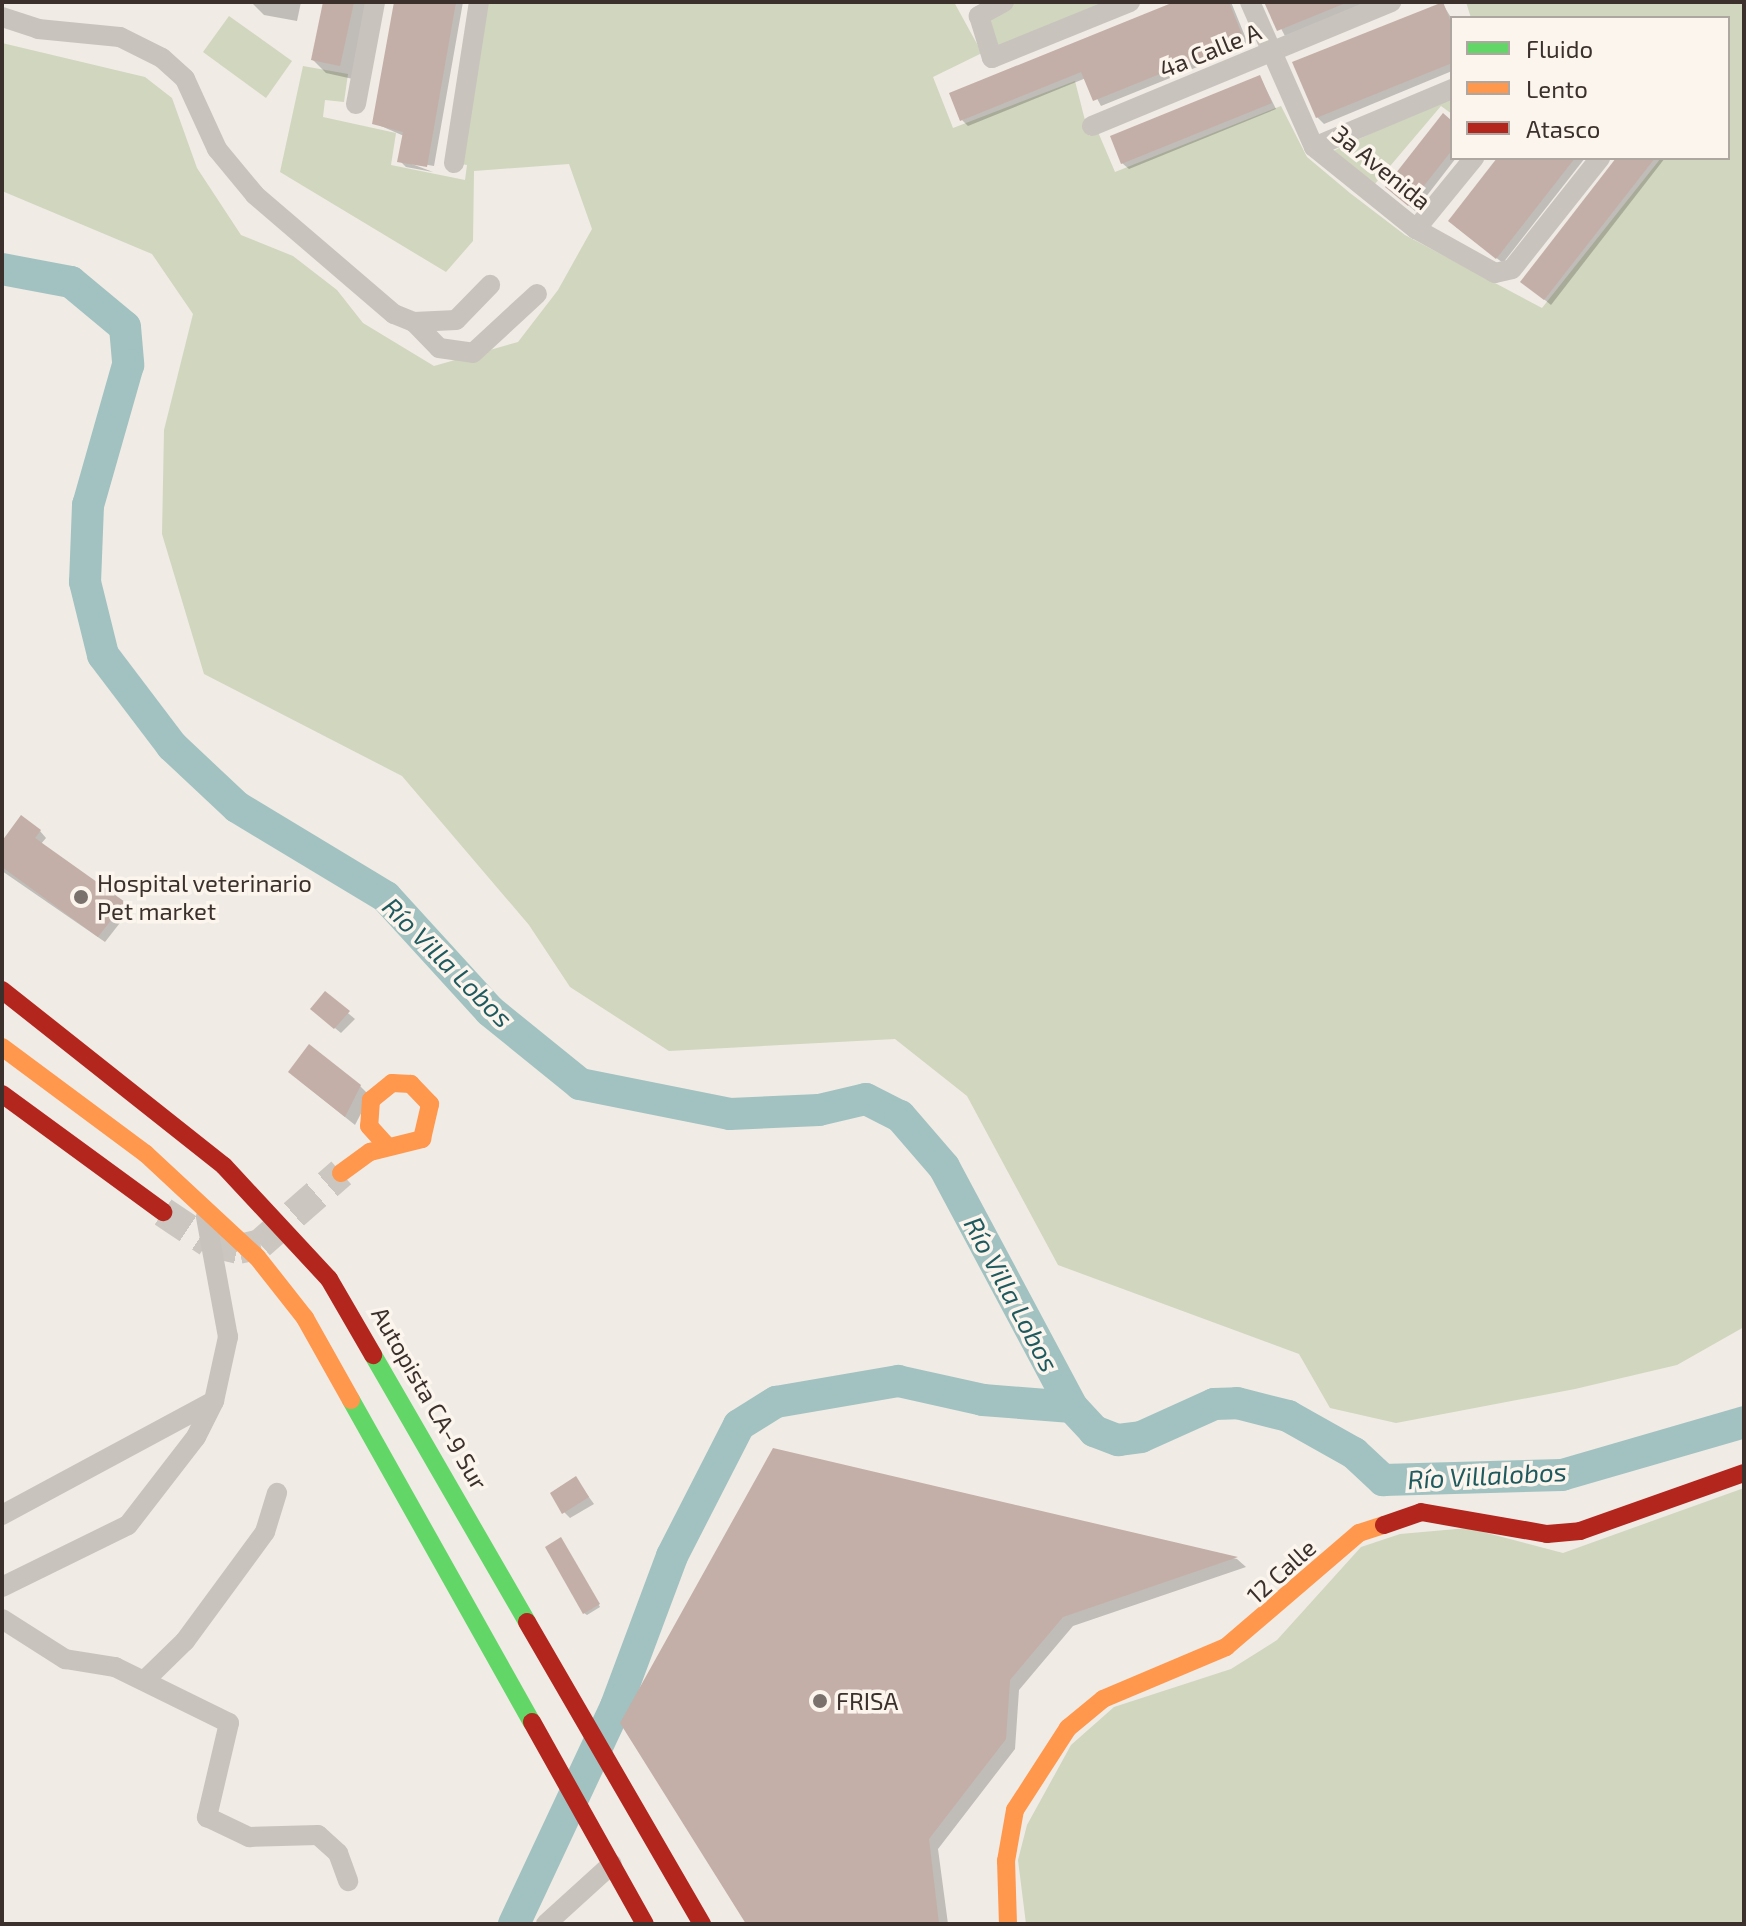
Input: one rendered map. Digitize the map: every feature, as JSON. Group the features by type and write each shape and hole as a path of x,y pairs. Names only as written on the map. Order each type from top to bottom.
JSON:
{"main road":[{"name":"Autopista CA-9 Sur","path":"2,990 224,1166 329,1279 702,1924"},
{"path":"2,1047 203,1205 305,1318 645,1924"},
{"path":"2,1094 163,1212"},
{"path":"341,1173 387,1146"},
{"name":"12 Calle","path":"1008,1924 1006,1861 1015,1810 1083,1711 1226,1647 1359,1533 1421,1512 1547,1534 1580,1531 1744,1473"}],"street":[{"path":"356,104 375,2"},
{"path":"454,163 479,2"},
{"path":"1004,2 984,10 980,29 992,58 1130,2"},
{"name":"3a Avenida","path":"1250,2 1314,147 1416,229 1495,273 1512,269 1598,160"},
{"name":"4a Calle A","path":"1092,126 1391,2"},
{"path":"2,17 38,29 120,37 162,58 185,79 217,149 255,195 377,302 414,322 439,348 473,353 537,294"},
{"path":"1314,147 1450,90"},
{"path":"1416,229 1472,160"},
{"path":"414,322 456,320 490,285"},
{"path":"2,1587 128,1525 196,1437 214,1401 227,1303 203,1205"},
{"path":"2,1515 214,1401"},
{"path":"145,1680 185,1641 265,1532 277,1493"},
{"path":"2,1619 65,1659 145,1680 234,1728 207,1817 249,1837 318,1835 338,1853 348,1881"},
{"path":"546,1924 612,1864"}],"green space":[{"path":"476,2 954,2 982,53 933,77 953,128 1075,81 1089,136 1098,132 1115,172 1281,106 1307,157 1350,193 1405,235 1542,308 1659,160 1730,160 1730,16 1470,16 1466,2 1744,2 1744,1327 1677,1365 1575,1389 1396,1423 1330,1408 1299,1354 1058,1265 967,1096 895,1039 669,1051 570,987 529,925 402,776 204,674 162,534 164,430 193,314 152,254 2,191 2,43 145,77 172,98 197,168 241,235 293,256 337,290 363,323 434,366 518,342 558,290 592,229 569,164 474,171 473,241 446,272 280,172 303,66 348,74 344,102 325,100 323,117 396,133 391,165 465,180 467,165 450,162"},
{"path":"1004,2 1130,2 992,58 984,10"},
{"path":"229,16 292,61 266,98 203,52"},
{"path":"1450,97 1450,113 1441,106 1374,185 1331,152"},
{"path":"1744,1488 1744,1924 1026,1924 1018,1860 1027,1825 1071,1745 1114,1707 1231,1669 1277,1640 1361,1547 1400,1534 1468,1528 1563,1553"}],"building":[{"path":"323,2 354,2 340,66 311,60"},
{"path":"394,2 456,2 427,167 397,162 403,132 372,124"},
{"path":"1174,2 1229,2 1244,40 1093,101 1081,72 960,121 949,93"},
{"path":"1264,2 1348,2 1277,31"},
{"path":"1443,2 1450,20 1450,64 1316,118 1292,62"},
{"path":"1260,75 1272,103 1121,164 1110,136"},
{"path":"1443,113 1450,119 1450,153 1408,206 1385,187"},
{"path":"1495,160 1573,160 1496,259 1448,221"},
{"path":"1614,160 1653,160 1544,300 1520,282"},
{"path":"21,815 41,830 35,838 125,902 98,937 2,867 2,841"},
{"path":"325,991 350,1011 334,1029 310,1009"},
{"path":"309,1044 361,1085 345,1117 288,1072"},
{"name":"FRISA","path":"773,1448 1238,1557 1063,1617 1010,1680 1006,1739 929,1839 939,1924 746,1924 620,1723"},
{"path":"576,1476 589,1497 562,1514 550,1493"},
{"path":"561,1537 600,1604 583,1614 545,1547"}],"waterway":[{"name":"Río Villa Lobos","path":"2,269 71,282 125,327 128,365 88,505 85,582 103,655 172,746 237,807 386,897 490,1011 580,1084 730,1114 819,1110 866,1099 900,1116 944,1167 1072,1407 1094,1431 1118,1440 1141,1437 1214,1404 1237,1403 1288,1416 1354,1453 1383,1480 1562,1475 1744,1422"},
{"path":"514,1924 616,1706 672,1556 739,1425 776,1402 898,1381 983,1400 1072,1407"}],"tunnel":[{"path":"163,1212 208,1242 239,1249 260,1244 341,1173"}],"traffic: fast":[{"path":"373,1355 527,1622"},
{"path":"351,1400 532,1722"}],"traffic: slow":[{"path":"2,1047 146,1154 257,1257 305,1318 351,1400"},
{"path":"341,1173 370,1152 422,1139 430,1104 411,1084 392,1083 371,1100 369,1126 387,1146"},
{"path":"1008,1924 1006,1861 1015,1810 1068,1728 1103,1699 1226,1647 1359,1533 1384,1525"}],"traffic: jam":[{"path":"2,990 224,1166 329,1279 373,1355"},
{"path":"2,1094 163,1212"},
{"path":"1384,1525 1421,1512 1547,1534 1580,1531 1744,1473"},
{"path":"527,1622 702,1924"},
{"path":"532,1722 645,1924"}],"place":[{"name":"Hospital veterinario Pet market","path":"81,897"},
{"name":"FRISA","path":"820,1701"}],"water label":[{"name":"Río Villalobos","path":"1487,1475"}]}
